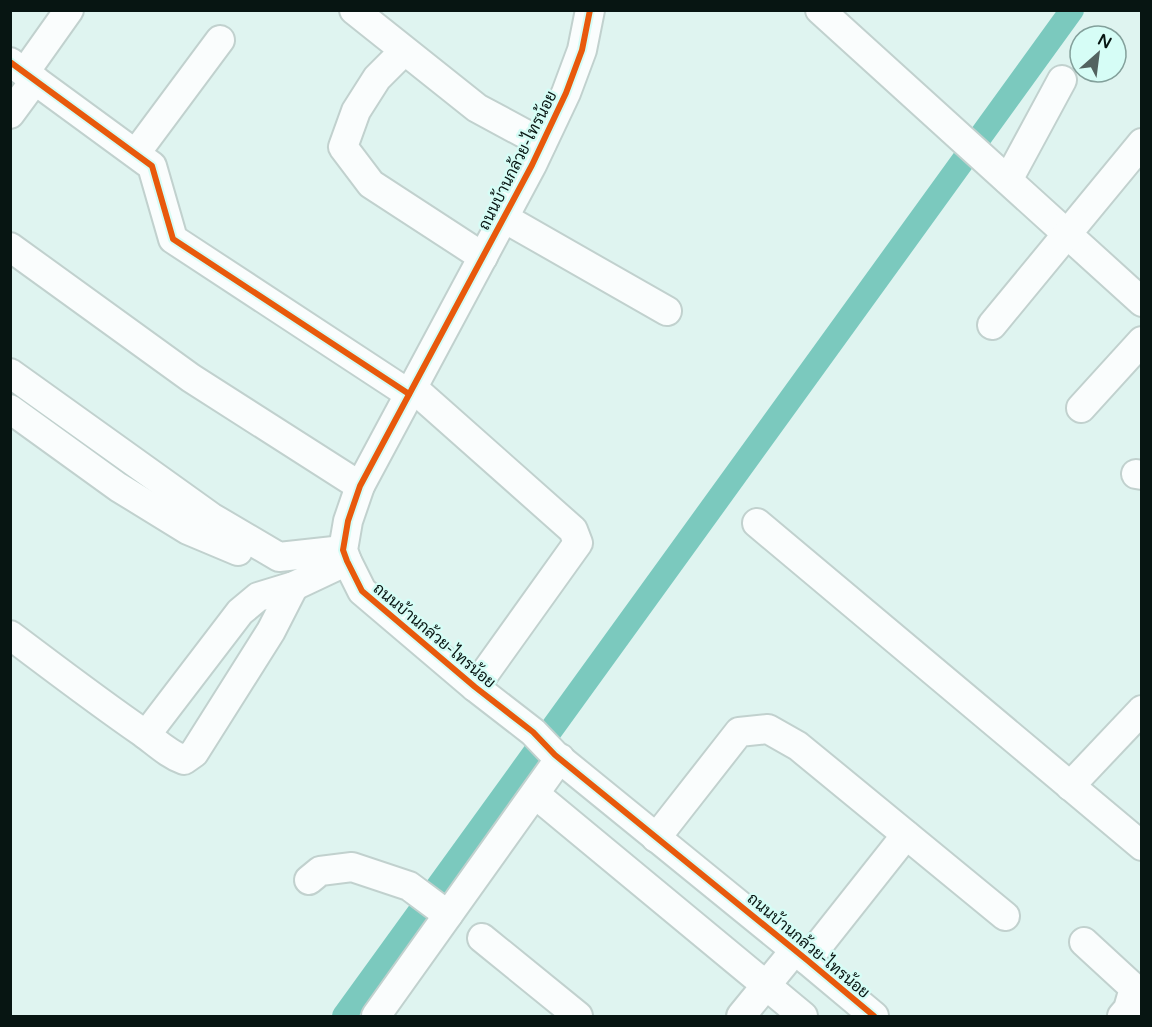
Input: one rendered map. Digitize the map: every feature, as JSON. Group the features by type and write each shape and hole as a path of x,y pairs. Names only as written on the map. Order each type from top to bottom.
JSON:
{"street":[{"path":"10,114 24,71 69,10"},
{"path":"354,10 477,108 542,143"},
{"name":"ถนนบ้านกล้วย-ไทรน้อย","path":"590,10 582,50 566,93 542,143 360,486 348,521 345,556 362,591 874,1017"},
{"path":"820,10 1142,302"},
{"path":"136,153 220,40"},
{"path":"404,51 377,78 356,111 343,147 372,184 483,257"},
{"path":"24,71 152,166 173,239 411,391 573,530 578,543 475,687"},
{"path":"1008,180 1062,80"},
{"path":"992,325 1142,142"},
{"path":"504,218 668,311"},
{"path":"10,247 191,378 360,486"},
{"path":"1081,408 1142,341"},
{"path":"10,373 211,517 279,557"},
{"path":"10,409 118,486 188,530 241,552 279,557 345,556"},
{"path":"757,523 1142,846"},
{"path":"146,735 240,612 258,597 294,586 345,556"},
{"path":"10,635 173,756 184,760 195,753 271,631 294,586"},
{"path":"1070,786 1142,710"},
{"path":"656,837 739,732 768,729 798,746 1005,916"},
{"path":"376,1017 445,912 535,794 558,756"},
{"path":"535,794 803,1017"},
{"path":"741,1017 766,986 801,955 906,835"},
{"path":"309,880 320,871 352,867 409,886 445,912"},
{"path":"482,938 578,1017"},
{"path":"1084,942 1134,988 1128,1009 1122,1017"}],"waterway":[{"path":"344,1016 1072,10"}],"cycle path":[{"path":"590,10 582,50 566,93 532,165 360,486 348,521 343,550 362,591 475,687 533,732 555,755 874,1016"},
{"path":"10,62 152,166 173,239 409,394"}]}
